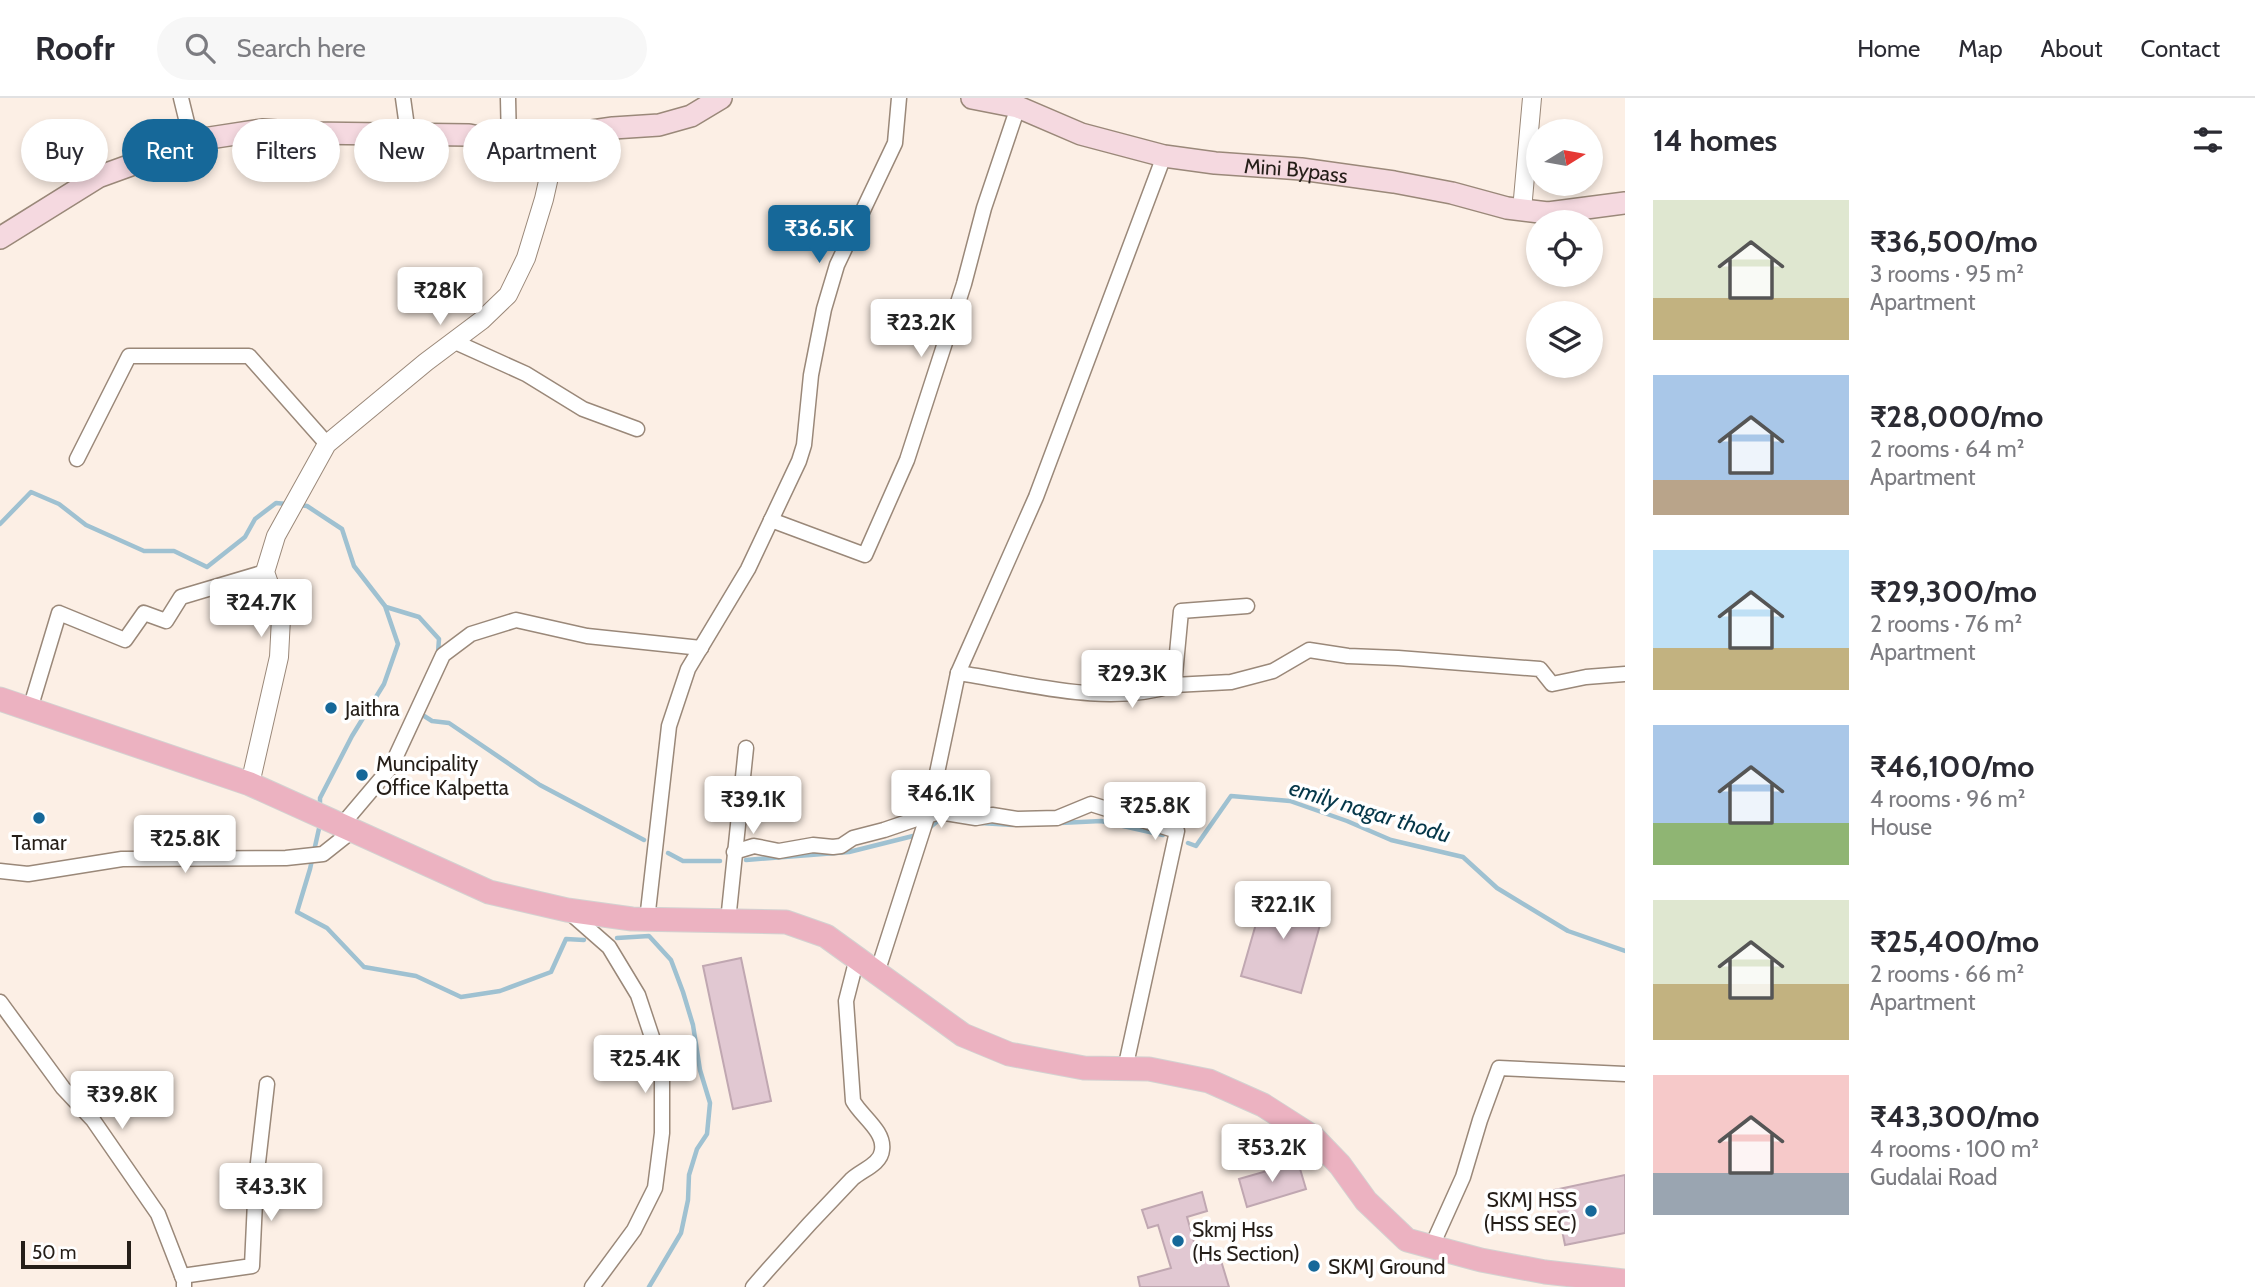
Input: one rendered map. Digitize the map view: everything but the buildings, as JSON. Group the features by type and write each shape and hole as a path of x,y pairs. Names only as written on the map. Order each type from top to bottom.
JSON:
{"main road":[{"path":"621,127 660,125 691,107 721,98"},
{"name":"Mini Bypass","path":"983,99 1018,107 1081,134 1164,156 1215,163 1301,169 1394,182 1548,213 1625,202"},
{"path":"218,137 262,130 354,133"},
{"path":"0,238 98,177 122,168"},
{"path":"0,699 250,784 489,892 567,910 647,920 786,922 826,936 963,1035 1009,1054 1084,1068 1149,1069 1209,1081 1263,1105 1313,1137 1340,1165 1366,1201 1407,1240 1431,1248 1545,1272 1625,1282"}],"street":[{"path":"181,98 186,119"},
{"path":"403,98 406,119"},
{"path":"508,98 508,119"},
{"path":"647,920 669,726 688,669 748,569 804,445 811,375 824,309 837,265 895,143 899,98"},
{"path":"1522,209 1532,98"},
{"path":"771,520 864,555 907,460 964,285 984,208 1018,107"},
{"path":"877,973 927,815 958,673 1036,497 1164,156"},
{"path":"250,784 279,657 281,618 265,572 276,536 327,444 356,418 482,320 508,295 526,258 547,182"},
{"path":"453,341 526,373 583,409 637,429"},
{"path":"76,459 129,356 249,356 327,444"},
{"path":"30,709 59,613 125,640 144,613 166,621 181,597 265,572"},
{"path":"1174,685 1181,611 1247,606"},
{"path":"0,871 28,874 132,858 286,858 323,854 333,822 391,766 443,655 471,634 516,620 587,636 701,648"},
{"path":"958,673 1041,689 1121,694 1156,691 1174,685 1231,682 1273,670 1309,650 1348,656 1539,668 1552,684 1586,677 1625,674"},
{"path":"728,921 746,748"},
{"path":"734,852 754,846 779,851 813,845 841,846 853,838 939,812 976,818 992,815 1017,819 1057,818 1091,804 1177,831 1125,1069"},
{"path":"567,910 609,947 638,995 662,1067 662,1133 655,1188 634,1230 592,1287"},
{"path":"754,1287 842,1190 860,1172 878,1161 883,1149 878,1131 860,1113 853,1101 846,1002 857,958"},
{"path":"0,1002 63,1088 93,1120 158,1214 183,1281 252,1266 256,1180 267,1084"},
{"path":"1431,1248 1463,1177 1499,1068 1625,1074"}],"waterway":[{"path":"0,524 31,492 59,504 86,525 144,551 174,551 207,567 245,537 255,519 276,503 287,504"},
{"path":"299,505 307,506 342,529 354,566 385,606 398,644 384,684 352,736 320,798 320,808"},
{"name":"emily nagar thodu","path":"386,607 419,617 439,639 438,653"},
{"name":"emily nagar thodu","path":"423,710 421,714 432,721 449,723 540,785 644,840"},
{"name":"emily nagar thodu","path":"1188,843 1196,846 1231,796 1290,801 1391,840 1463,857 1497,888 1568,931 1625,951"},
{"name":"emily nagar thodu","path":"928,829 943,819"},
{"name":"emily nagar thodu","path":"1060,823 1101,821 1163,835"},
{"name":"emily nagar thodu","path":"980,823 1013,825"},
{"path":"320,824 297,912 327,928 364,967 416,976 461,997 500,991 551,972 566,939 584,940"},
{"name":"emily nagar thodu","path":"746,860 849,852 917,835"},
{"name":"emily nagar thodu","path":"668,853 683,861 720,861"},
{"path":"617,938 649,936 671,960 693,1025 700,1070 710,1103 707,1134 697,1149 689,1175 688,1200 681,1233 649,1287"}],"place":[{"name":"Jaithra","path":"331,708"},
{"name":"Muncipality Office Kalpetta","path":"362,775"},
{"name":"Tamar","path":"39,818"},
{"name":"SKMJ HSS (HSS SEC)","path":"1591,1211"},
{"name":"Skmj Hss (Hs Section)","path":"1178,1241"},
{"name":"SKMJ Ground","path":"1314,1266"}]}
